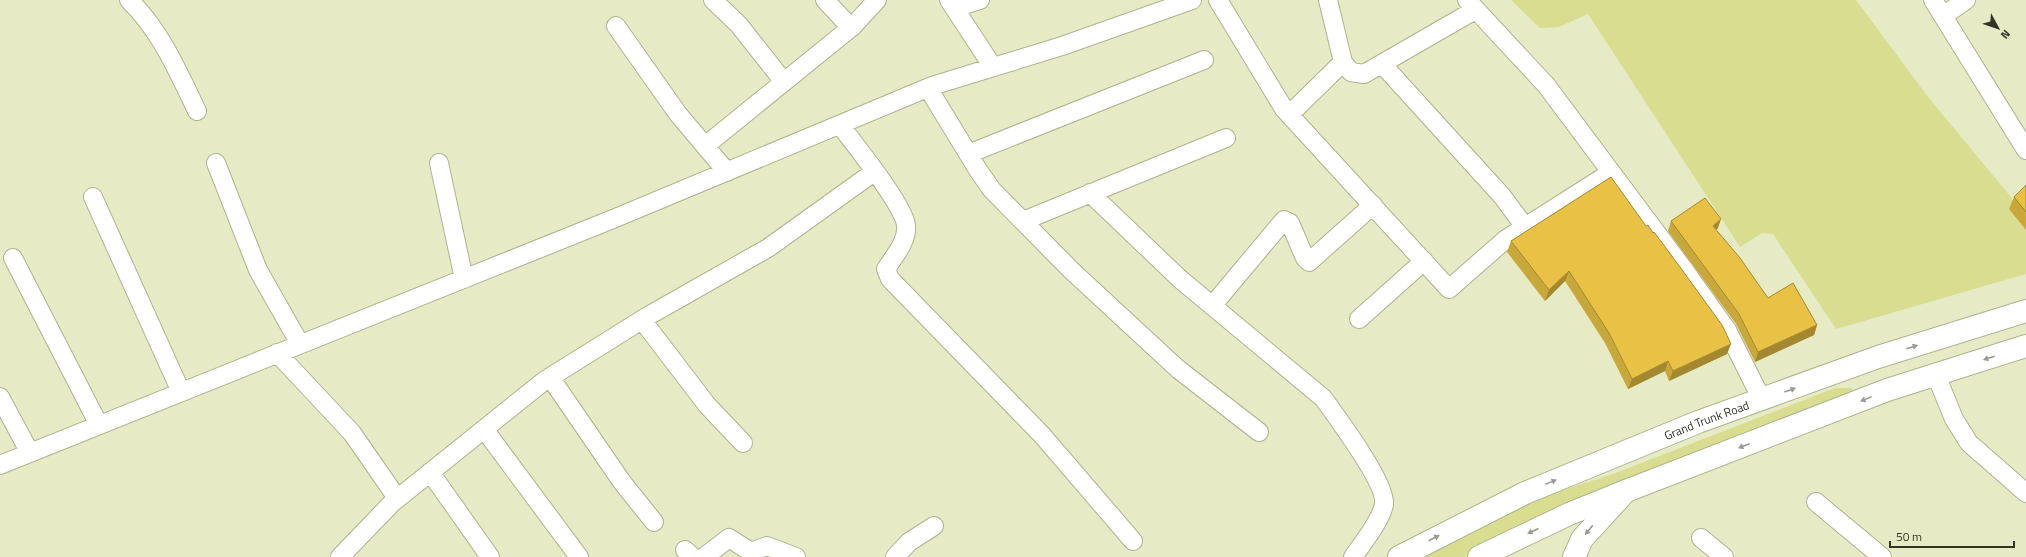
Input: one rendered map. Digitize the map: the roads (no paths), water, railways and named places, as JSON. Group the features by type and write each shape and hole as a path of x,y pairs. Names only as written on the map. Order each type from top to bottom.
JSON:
{"main road":[{"name":"Grand Trunk Road","path":"1399,557 1525,493 1698,422 1878,358 2026,311"},
{"path":"1479,557 1569,514 1886,390 2026,346"},
{"path":"1878,358 1886,390"},
{"path":"1574,557 1582,539 1626,491"}],"street":[{"path":"129,0 144,15 155,31 197,111"},
{"path":"713,0 740,25 784,82"},
{"path":"825,0 851,28"},
{"path":"705,146 851,28 877,0"},
{"path":"980,0 952,4 993,67"},
{"path":"0,465 464,279 928,88 1062,46 1192,0"},
{"path":"1218,0 1284,109 1449,289 1506,238 1610,172"},
{"path":"1328,0 1343,62 1351,72 1364,74 1382,64 1471,5 1546,85 1727,330 1762,400"},
{"path":"1933,0 2026,150"},
{"path":"1943,16 1966,0"},
{"path":"616,26 678,114 727,172"},
{"path":"968,154 1204,60"},
{"path":"1289,115 1343,62"},
{"path":"1382,64 1408,95 1502,196 1525,227"},
{"path":"928,88 992,190 1072,271 1178,369 1259,432"},
{"path":"840,125 900,207 906,225 903,242 886,269 890,279 1042,435 1133,541"},
{"path":"1023,221 1226,138"},
{"path":"216,163 258,270 300,344"},
{"path":"439,163 464,279"},
{"path":"340,557 398,498 550,377 642,320 768,248 874,172"},
{"path":"1090,194 1180,279 1323,398 1341,422 1377,480 1385,503 1382,512 1353,557"},
{"path":"93,197 181,392"},
{"path":"1212,306 1284,220 1290,223 1304,258 1309,262 1373,205"},
{"path":"13,258 99,425"},
{"path":"1359,319 1424,261"},
{"path":"642,320 707,405 743,443"},
{"path":"277,353 352,433 398,498"},
{"path":"1936,375 1954,420 1970,443 2026,493"},
{"path":"550,377 622,482 654,522"},
{"path":"0,398 30,453"},
{"path":"484,429 579,557"},
{"path":"430,472 490,557"},
{"path":"1816,502 1882,557"},
{"path":"895,557 909,542 934,526"},
{"path":"704,557 730,538 751,552 767,546 796,557"},
{"path":"1701,538 1724,557"}]}
